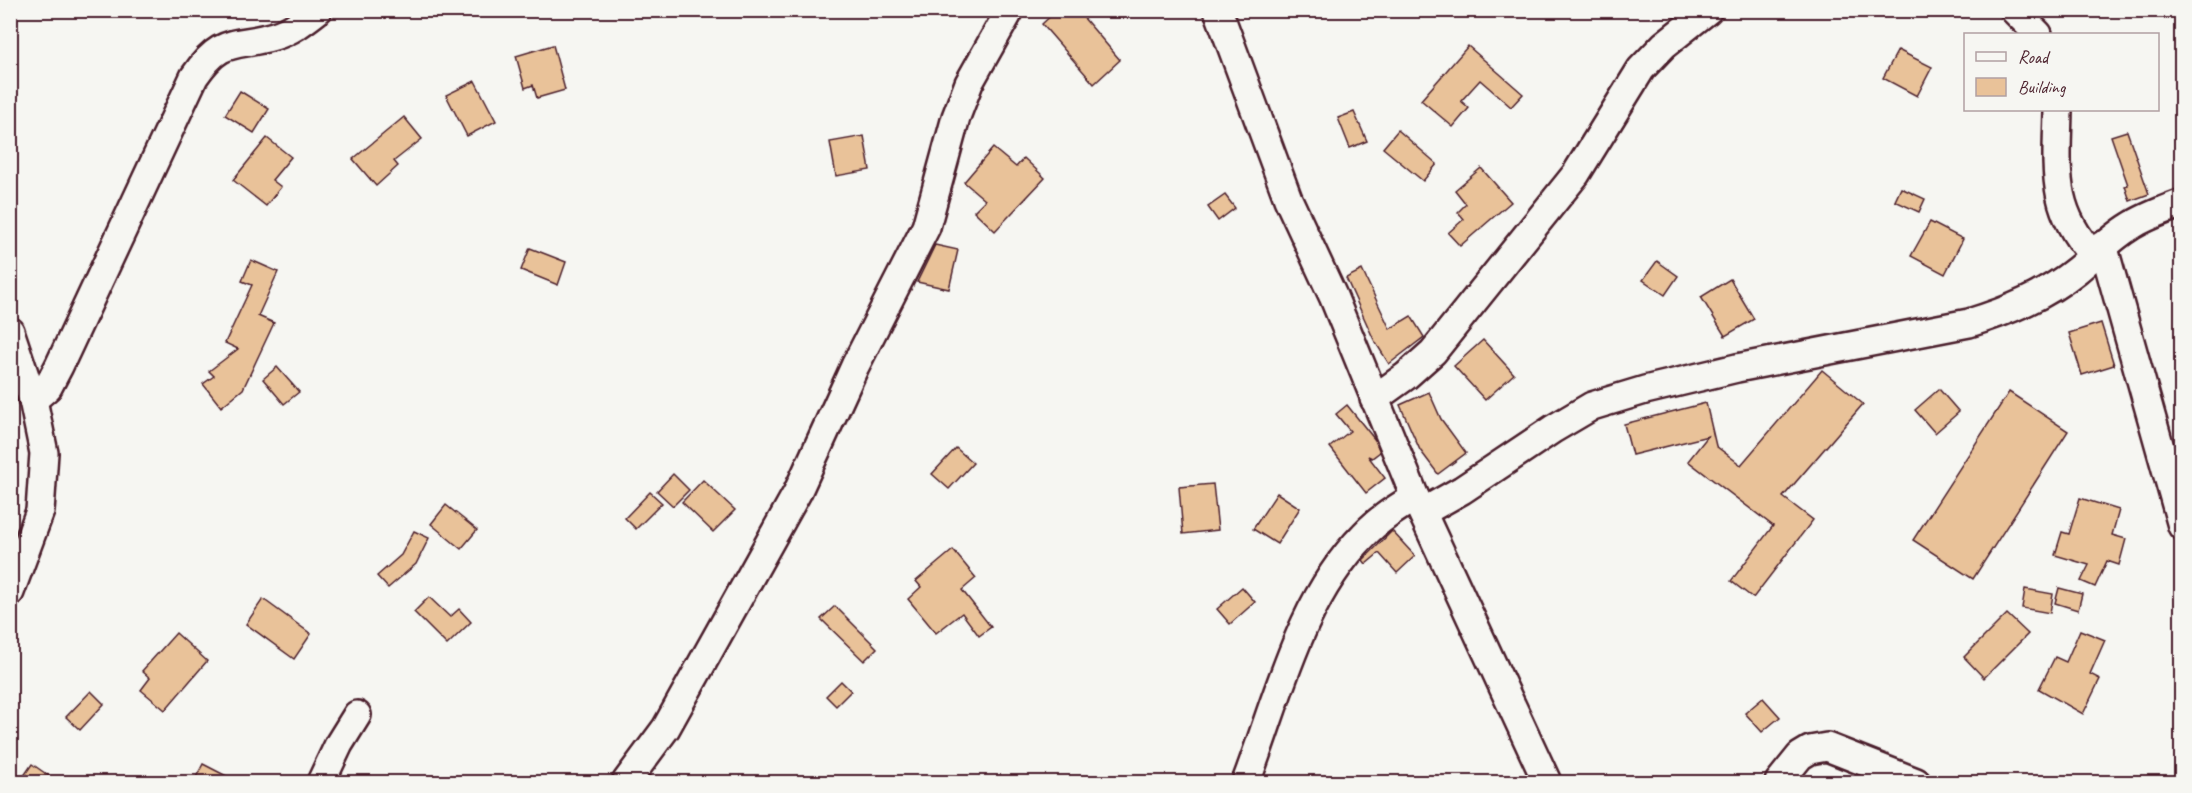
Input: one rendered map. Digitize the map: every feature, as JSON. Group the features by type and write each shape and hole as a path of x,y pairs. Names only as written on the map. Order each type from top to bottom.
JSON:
{"street":[{"path":"33,400 48,387 59,366 194,77 204,62 213,52 234,42 272,37 295,28 318,10"},
{"path":"626,783 666,728 797,493 855,366 926,227 956,117 969,83 1010,10"},
{"path":"1218,10 1288,199 1333,296 1419,504 1547,783"},
{"path":"1374,399 1406,376 1433,352 1576,174 1641,69 1664,45 1708,10"},
{"path":"2014,10 2037,33"},
{"path":"2058,111 2058,183 2061,205 2068,223 2098,250 2181,526"},
{"path":"1246,783 1298,640 1321,593 1342,560 1365,534 1419,504 1462,490 1553,429 1592,406 1645,390 1737,368 1969,323 1992,316 2044,293 2077,270 2098,250 2132,225 2181,203"},
{"path":"10,331 33,400 44,453 40,511 10,592"},
{"path":"321,783 339,744 357,715"},
{"path":"1779,783 1800,756 1810,750 1827,747 1916,783"}],"building":[{"path":"1057,10 1077,10 1120,60 1094,84 1042,24"},
{"path":"553,45 565,90 537,98 533,85 525,88 516,56"},
{"path":"1468,46 1523,94 1511,107 1480,80 1461,101 1469,108 1453,127 1421,100"},
{"path":"1898,50 1932,67 1917,96 1883,78"},
{"path":"475,81 496,121 467,136 446,95"},
{"path":"240,91 269,109 254,133 225,115"},
{"path":"1354,112 1367,141 1350,148 1338,118"},
{"path":"404,117 422,139 394,161 398,166 376,186 353,159"},
{"path":"1398,130 1437,164 1423,181 1383,148"},
{"path":"2127,131 2149,194 2130,201 2125,186 2128,185 2111,136"},
{"path":"864,136 870,170 836,176 830,142"},
{"path":"267,138 291,157 272,180 281,187 266,206 233,180"},
{"path":"993,148 1016,167 1024,158 1045,178 995,231 974,211 985,200 964,182"},
{"path":"1481,168 1511,202 1460,246 1448,233 1464,219 1458,212 1466,204 1455,190"},
{"path":"1901,188 1925,199 1919,212 1895,201"},
{"path":"1225,195 1235,208 1218,221 1208,207"},
{"path":"1930,222 1963,239 1945,274 1911,256"},
{"path":"935,245 958,250 949,289 917,282"},
{"path":"530,248 566,262 558,285 521,270"},
{"path":"251,260 278,272 258,316 274,323 243,389 221,407 203,384 214,376 209,371 238,349 225,343 252,285 242,281"},
{"path":"1657,261 1678,276 1665,295 1643,280"},
{"path":"1362,270 1390,329 1411,316 1424,337 1389,364 1374,340 1346,278"},
{"path":"1730,279 1754,319 1725,336 1701,297"},
{"path":"2101,323 2114,365 2082,375 2069,333"},
{"path":"1483,340 1514,374 1485,400 1454,366"},
{"path":"277,367 299,392 284,404 263,379"},
{"path":"1822,370 1863,404 1783,497 1813,520 1753,598 1731,581 1773,526 1688,461 1708,436 1632,455 1624,424 1706,403 1716,446 1741,465"},
{"path":"1939,389 1959,412 1935,433 1915,410"},
{"path":"1429,392 1441,419 1466,453 1438,474 1420,450 1400,405"},
{"path":"2009,392 2068,431 1973,579 1913,540"},
{"path":"1347,405 1375,440 1380,452 1372,458 1368,456 1385,478 1366,493 1330,447 1350,431 1336,414"},
{"path":"956,448 973,463 949,489 932,474"},
{"path":"673,474 689,490 673,506 657,491"},
{"path":"703,480 735,510 713,532 682,502"},
{"path":"1213,484 1218,530 1183,534 1179,487"},
{"path":"650,492 662,503 636,529 625,518"},
{"path":"1277,493 1300,508 1277,544 1253,529"},
{"path":"2080,498 2119,510 2112,535 2126,539 2119,565 2107,561 2095,587 2081,581 2089,565 2055,555 2062,532 2069,534"},
{"path":"446,505 477,530 461,549 431,524"},
{"path":"414,531 429,538 416,564 388,588 377,576 401,555"},
{"path":"1392,531 1415,556 1397,573 1379,553 1366,564 1363,560"},
{"path":"953,550 976,578 962,590 991,627 979,636 962,613 936,633 908,599 921,587 916,581"},
{"path":"1242,587 1255,602 1230,624 1217,609"},
{"path":"2059,588 2082,594 2078,610 2055,603"},
{"path":"2025,589 2053,594 2050,613 2022,608"},
{"path":"429,597 450,617 459,609 471,622 447,645 414,612"},
{"path":"263,599 311,634 294,659 246,624"},
{"path":"835,606 877,648 864,661 821,619"},
{"path":"2007,614 2028,634 1984,678 1964,657"},
{"path":"2080,630 2105,640 2090,674 2100,679 2083,714 2039,689 2055,657 2066,662"},
{"path":"176,633 207,661 165,710 141,690 150,678 142,671"},
{"path":"841,681 851,691 836,706 826,696"},
{"path":"91,691 104,704 80,730 66,717"},
{"path":"1763,698 1780,717 1762,732 1745,713"},
{"path":"32,764 59,783 19,783"},
{"path":"203,764 240,783 193,783"}]}
